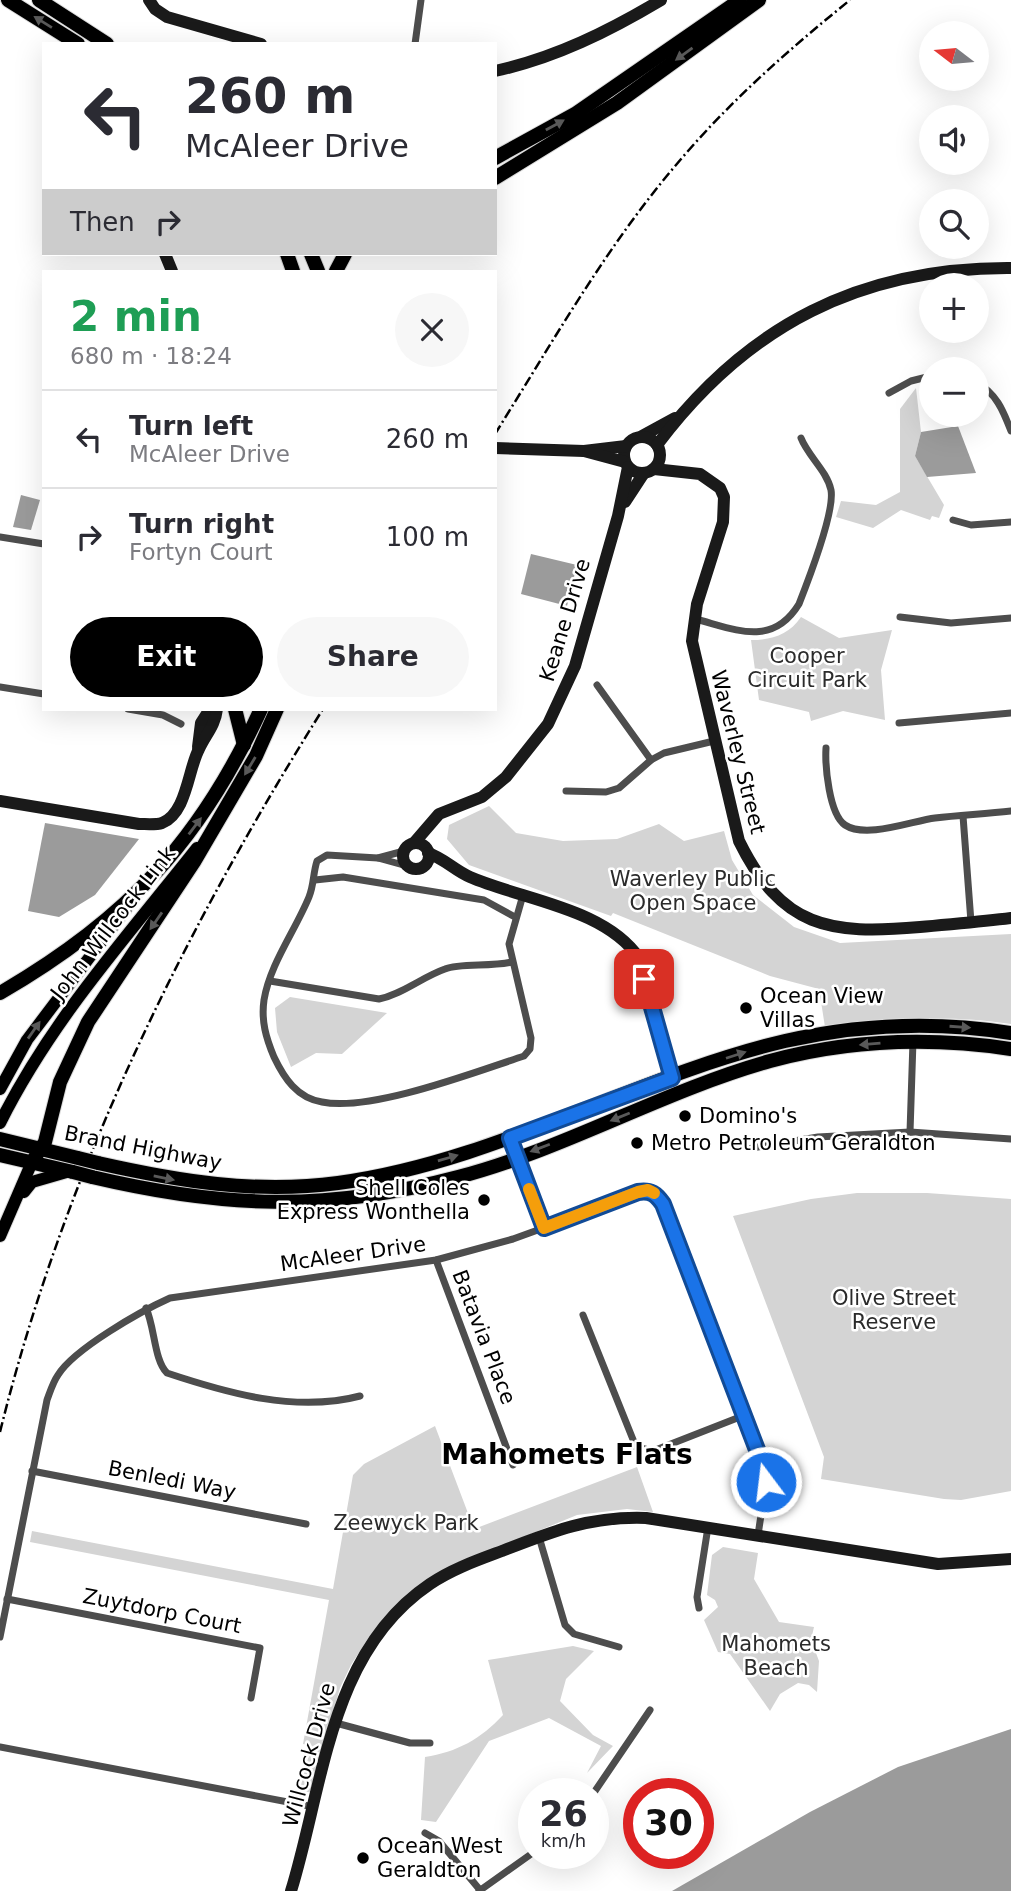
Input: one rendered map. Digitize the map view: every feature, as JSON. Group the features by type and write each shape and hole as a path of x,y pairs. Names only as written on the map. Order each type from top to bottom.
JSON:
{"highway":[{"path":"8,0 75,42"},
{"path":"39,0 104,42"},
{"path":"497,157 575,114 740,0"},
{"path":"497,177 617,103 759,0"},
{"path":"235,711 244,745"},
{"path":"0,993 52,963 135,897 199,821 244,745 260,711"},
{"path":"32,1162 42,1149 60,1082 88,1022 194,862 256,756 276,711"},
{"name":"Brand Highway","path":"95,1170 196,1183 285,1188 385,1174 510,1138 744,1053 827,1032 915,1025 1011,1033"},
{"name":"Brand Highway","path":"95,1170 176,1196 288,1204 380,1195 460,1177 770,1061 828,1049 913,1041 1011,1049"},
{"path":"55,1107 57,1142 72,1164"},
{"name":"Brand Highway","path":"7,1141 42,1149 72,1164"},
{"path":"5,1156 32,1162 72,1164 95,1170"}],"main road":[{"name":"John Willcock Link","path":"0,1123 85,984 218,821"},
{"name":"John Willcock Link","path":"0,1089 41,1020 135,897"},
{"path":"0,1236 32,1162"},
{"path":"17,1200 32,1182 72,1164"}],"street":[{"path":"149,0 155,9 167,17 254,42"},
{"path":"415,42 421,0"},
{"path":"497,71 530,64 615,28 661,0"},
{"path":"584,451 649,471 660,460 659,448 678,416 738,357 781,326 828,302 868,286 954,269 1011,268"},
{"path":"889,393 919,379"},
{"path":"989,389 1001,404 1011,430"},
{"path":"497,448 584,451 626,446 633,439 678,416"},
{"path":"642,436 659,448"},
{"path":"694,619 746,632 761,632 779,626 792,617 799,604 831,503 828,481 805,450 801,438"},
{"path":"626,446 626,464"},
{"name":"Waverley Street","path":"659,448 689,471"},
{"name":"Keane Drive","path":"419,852 436,824 448,813 482,797 506,777 548,724 575,666 618,516 626,464"},
{"name":"Waverley Street","path":"649,471 689,471 700,474 720,488 726,508 694,619 692,641 739,841 754,870 782,902 820,924 861,931 1011,918"},
{"name":"Keane Drive","path":"618,516 649,471"},
{"path":"953,520 971,525 1011,522"},
{"path":"0,537 42,544"},
{"path":"900,617 951,622 1011,618"},
{"path":"597,685 651,760"},
{"path":"0,687 42,694"},
{"path":"140,711 163,715 181,724"},
{"path":"0,801 139,824 162,823 173,814 181,799 198,750 201,723 209,711"},
{"path":"198,750 214,726 217,711"},
{"path":"899,723 1011,713"},
{"path":"566,791 606,792 619,788 651,760 714,741"},
{"path":"826,748 825,768 837,815 843,824 854,829 885,829 935,818 1011,811"},
{"path":"963,816 971,922"},
{"path":"378,858 416,869 419,852"},
{"path":"523,895 509,944 531,1038 530,1049 524,1056 398,1095 343,1103 322,1102 304,1096 291,1086 281,1071 265,1034 263,1013 270,981 315,880 317,861 327,855 378,858 419,852 442,858 456,870 523,895 590,920 628,943 639,958 677,1094"},
{"path":"315,880 343,877 484,900 515,917"},
{"path":"270,981 379,999 391,997 447,968 489,967 512,962"},
{"path":"911,1132 913,1041"},
{"path":"752,1149 818,1137 911,1132 1011,1139"},
{"path":"510,1138 544,1228"},
{"name":"McAleer Drive","path":"0,1637 47,1400 58,1374 73,1358 146,1308 170,1298 436,1260 544,1228 648,1190 663,1204 764,1468 766,1482 758,1535"},
{"name":"Batavia Place","path":"436,1260 513,1465"},
{"path":"146,1308 155,1327 158,1358 167,1373 250,1397 336,1403 360,1396"},
{"path":"583,1315 636,1447 653,1451 745,1415"},
{"name":"Benledi Way","path":"32,1471 306,1524"},
{"name":"Willcock Drive","path":"291,1891 336,1723 361,1656 379,1630 404,1604 430,1584 462,1566 575,1523 611,1517 646,1518 938,1564 1011,1559"},
{"path":"699,1608 697,1597 708,1527"},
{"path":"539,1537 565,1625 574,1634 619,1647"},
{"name":"Zuytdorp Court","path":"7,1599 260,1648 251,1698"},
{"path":"604,1778 650,1710"},
{"path":"336,1723 410,1743 430,1743"},
{"path":"0,1747 314,1807"},
{"path":"425,1833 439,1841 479,1890 518,1863"}],"green space":[{"path":"916,388 921,432 915,456 944,505 939,518 932,516 930,520 901,510 873,528 836,517 841,501 876,505 900,492 900,409"},
{"name":"Cooper Circuit Park","path":"801,617 839,638 892,630 881,670 885,720 843,711 811,721 809,712 759,700 751,640 779,635 791,628"},
{"name":"Waverley Public Open Space","path":"489,806 516,833 563,841 617,839 659,824 684,841 724,831 732,860 753,895 794,927 840,943 1011,934 1011,1024 963,1019 918,1019 825,1027 819,989 770,976 613,913 611,916 469,865 447,839 449,825"},
{"path":"290,997 387,1013 342,1054 316,1053 291,1067 277,1032 275,1008"},
{"name":"Olive Street Reserve","path":"857,1193 927,1193 1011,1199 1011,1491 961,1500 944,1499 821,1479 824,1457 733,1216 811,1199"},
{"name":"Zeewyck Park","path":"435,1426 474,1529 637,1467 653,1512 627,1509 577,1515 448,1568 369,1637 351,1665 340,1688 310,1792 299,1793 311,1746 303,1744 329,1600 30,1542 32,1531 333,1589 353,1475 364,1464"},
{"name":"Mahomets Beach","path":"723,1547 758,1553 754,1579 779,1622 814,1627 811,1640 819,1661 817,1692 809,1685 798,1683 780,1694 770,1711 730,1654 718,1652 704,1620 718,1607 715,1600 707,1595 712,1555"},
{"path":"573,1646 594,1651 566,1679 560,1701 593,1735 613,1746 587,1773 601,1746 549,1718 489,1741 436,1822 421,1820 425,1757 448,1752 468,1743 503,1715 488,1660"}],"shaded area":[{"path":"958,427 976,473 927,477 915,456 921,432"},
{"path":"21,495 40,500 31,530 13,527"},
{"path":"531,554 577,565 567,606 521,594"},
{"path":"45,823 139,839 95,895 59,917 28,911"},
{"path":"1011,1729 1011,1891 672,1891 810,1812 898,1767"}],"railway":[{"path":"497,431 603,262 650,196 716,120 759,78 850,0"},
{"path":"0,1432 26,1336 58,1241 93,1149 133,1058 222,880 322,711"}],"slow traffic":[{"path":"529,1189 544,1228 638,1192 648,1190 654,1193"}],"place":[{"name":"Ocean View Villas","path":"746,1008"},
{"name":"Domino's","path":"685,1116"},
{"name":"Metro Petroleum Geraldton","path":"637,1143"},
{"name":"Shell Coles Express Wonthella","path":"484,1200"},
{"name":"Ocean West Geraldton","path":"363,1858"}],"district":[{"name":"Mahomets Flats","path":"567,1454"}],"route":[{"path":"644,979 672,1078 510,1138 544,1228 638,1192 648,1190 663,1204 745,1415 764,1468 766,1482"}]}
